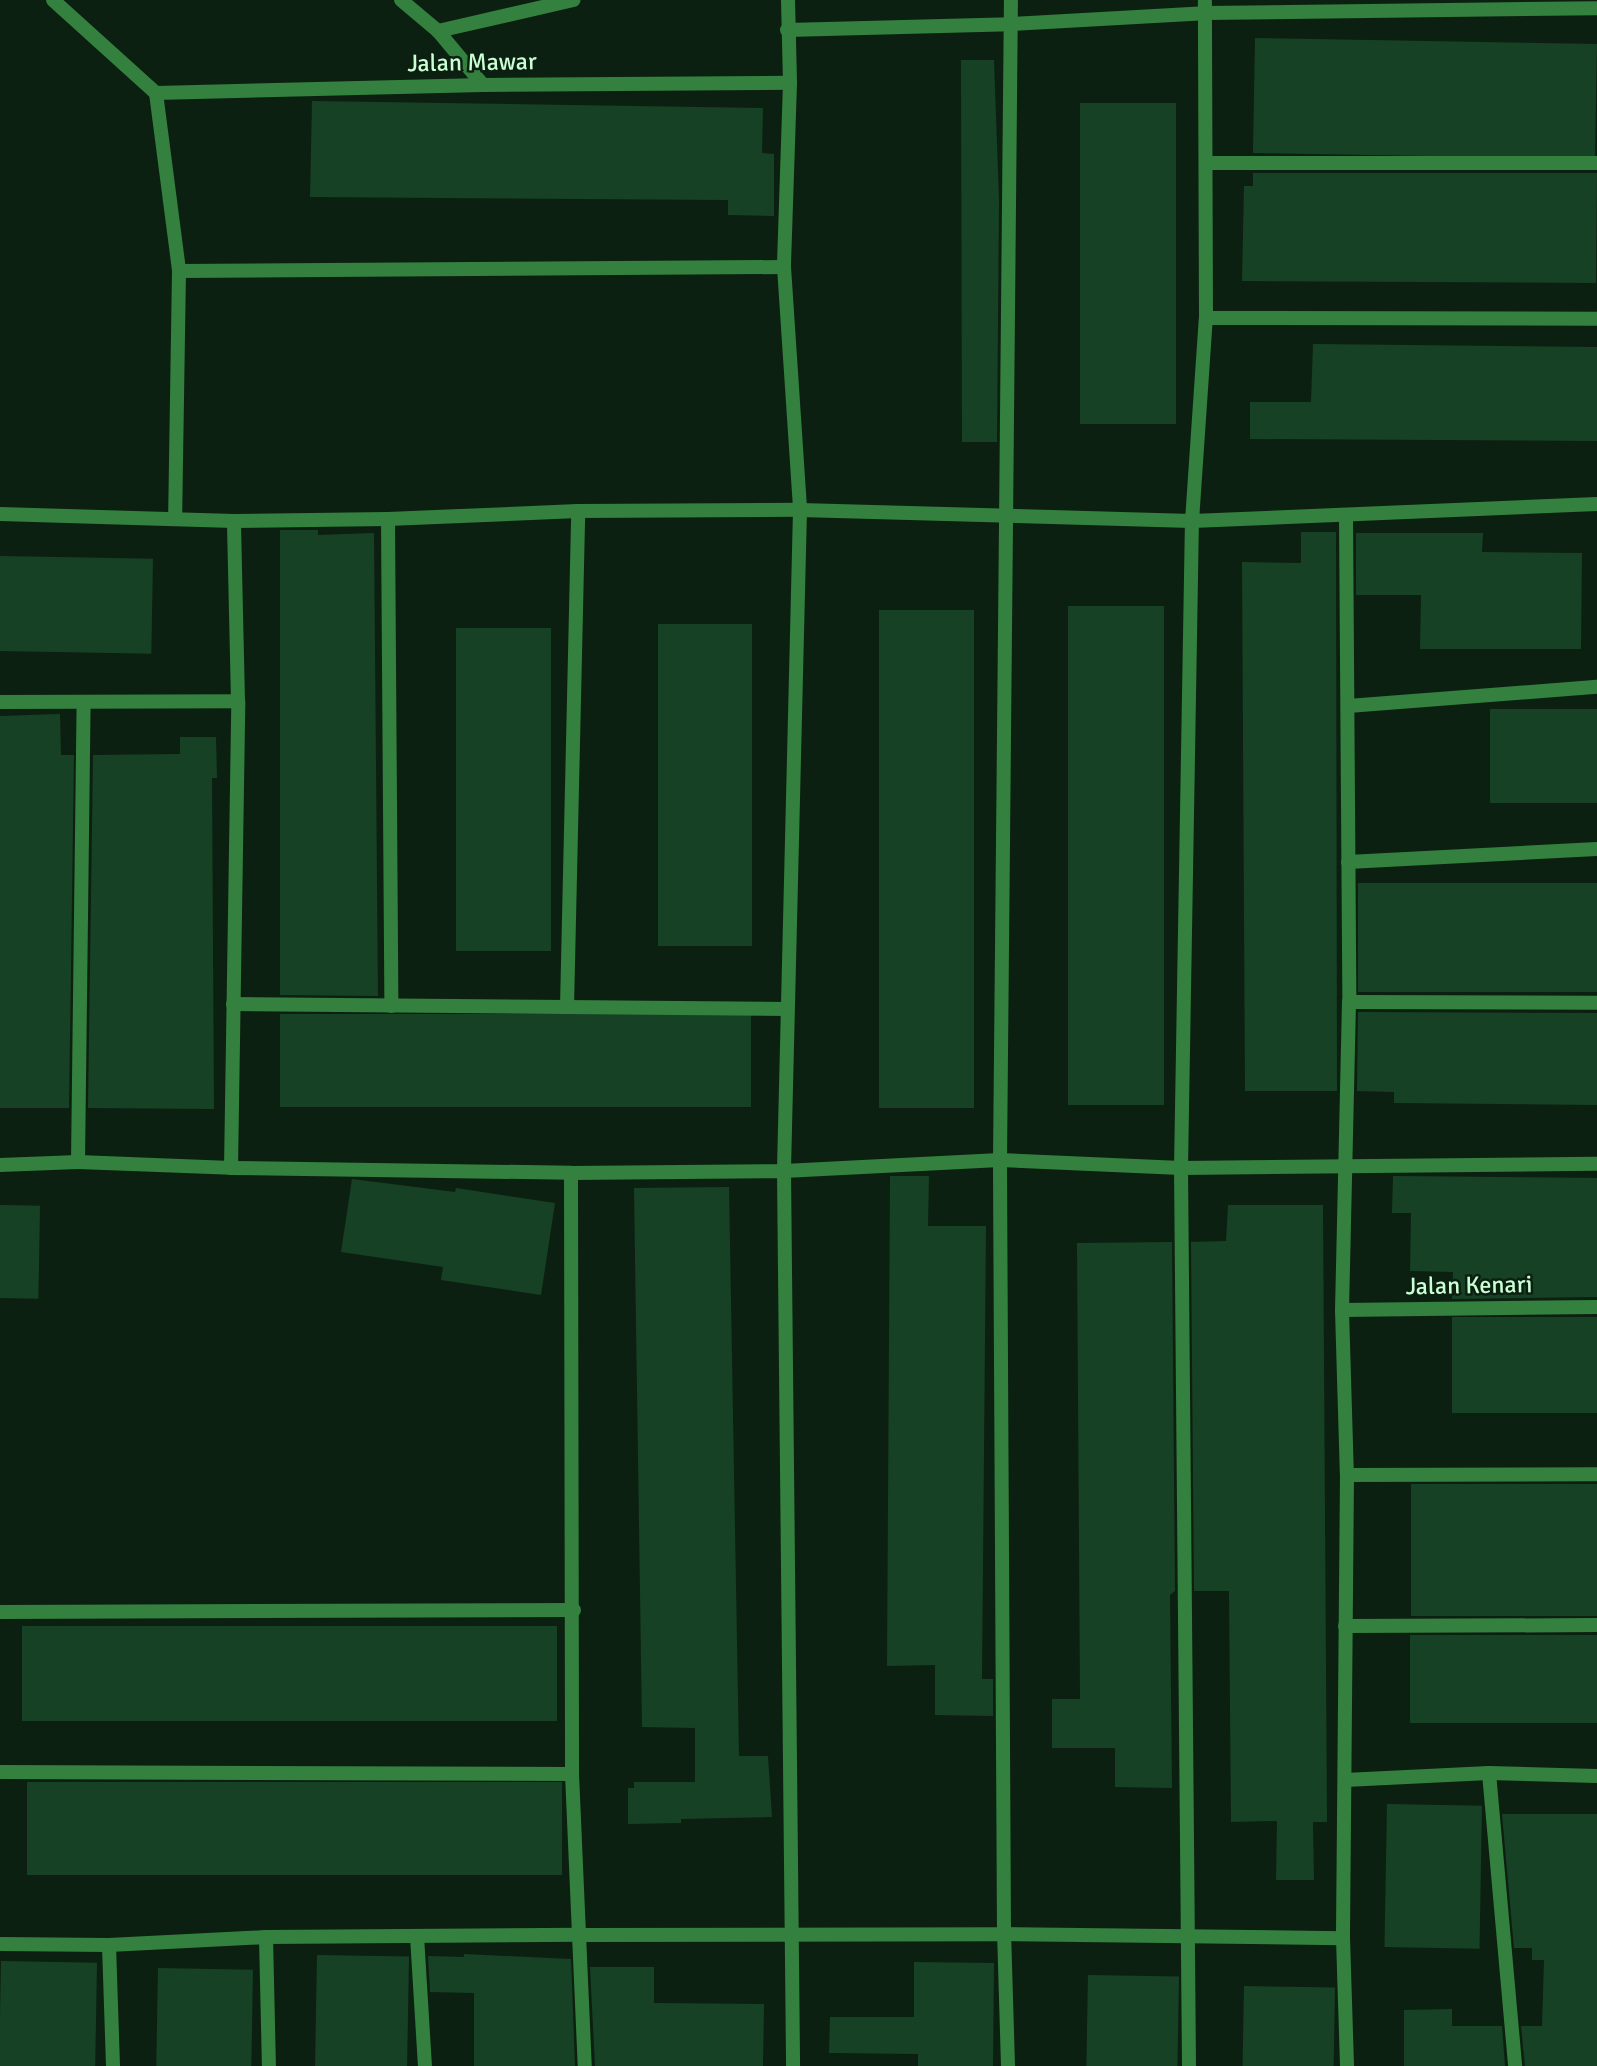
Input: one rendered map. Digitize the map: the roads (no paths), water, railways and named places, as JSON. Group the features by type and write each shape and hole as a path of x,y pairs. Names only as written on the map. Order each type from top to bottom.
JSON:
{"street":[{"path":"52,0 156,93 179,271 176,519"},
{"path":"401,0 438,31 482,85"},
{"path":"438,31 573,0"},
{"path":"788,0 790,83 785,267 800,510 783,1171 793,2066"},
{"path":"1008,2066 1004,1934 1000,1160 1011,0"},
{"path":"787,30 1010,24 1205,6 1597,8"},
{"path":"1189,2066 1181,1168 1192,521 1206,318 1208,163 1205,6"},
{"name":"Jalan Mawar","path":"156,93 482,85 790,83"},
{"path":"1208,163 1597,163"},
{"path":"179,271 785,267"},
{"path":"1206,318 1597,319"},
{"path":"0,514 234,521 388,519 578,511 800,510 1005,518 1192,521 1597,504"},
{"path":"567,1007 578,511"},
{"path":"1346,516 1349,1002 1342,1310 1347,1475 1343,1938 1347,2066"},
{"path":"388,519 391,1006"},
{"path":"231,1168 237,701 234,521"},
{"path":"1348,706 1597,687"},
{"path":"0,702 237,701"},
{"path":"78,1162 84,703"},
{"path":"1349,862 1597,849"},
{"path":"1349,1002 1597,1003"},
{"path":"233,1004 787,1009"},
{"path":"0,1165 78,1162 231,1168 571,1172 783,1171 1000,1160 1181,1168 1345,1164 1597,1164"},
{"path":"571,1172 574,1611 572,1774 585,2066"},
{"name":"Jalan Kenari","path":"1342,1310 1597,1307"},
{"path":"1347,1475 1597,1474"},
{"path":"0,1612 574,1611"},
{"path":"1345,1626 1597,1625"},
{"path":"0,1772 572,1774"},
{"path":"1345,1780 1489,1773 1597,1776"},
{"path":"1489,1773 1516,2066"},
{"path":"0,1944 109,1945 266,1937 581,1935 1004,1934 1343,1938"},
{"path":"417,1936 425,2066"},
{"path":"266,1937 269,2066"},
{"path":"109,1945 113,2066"}]}
